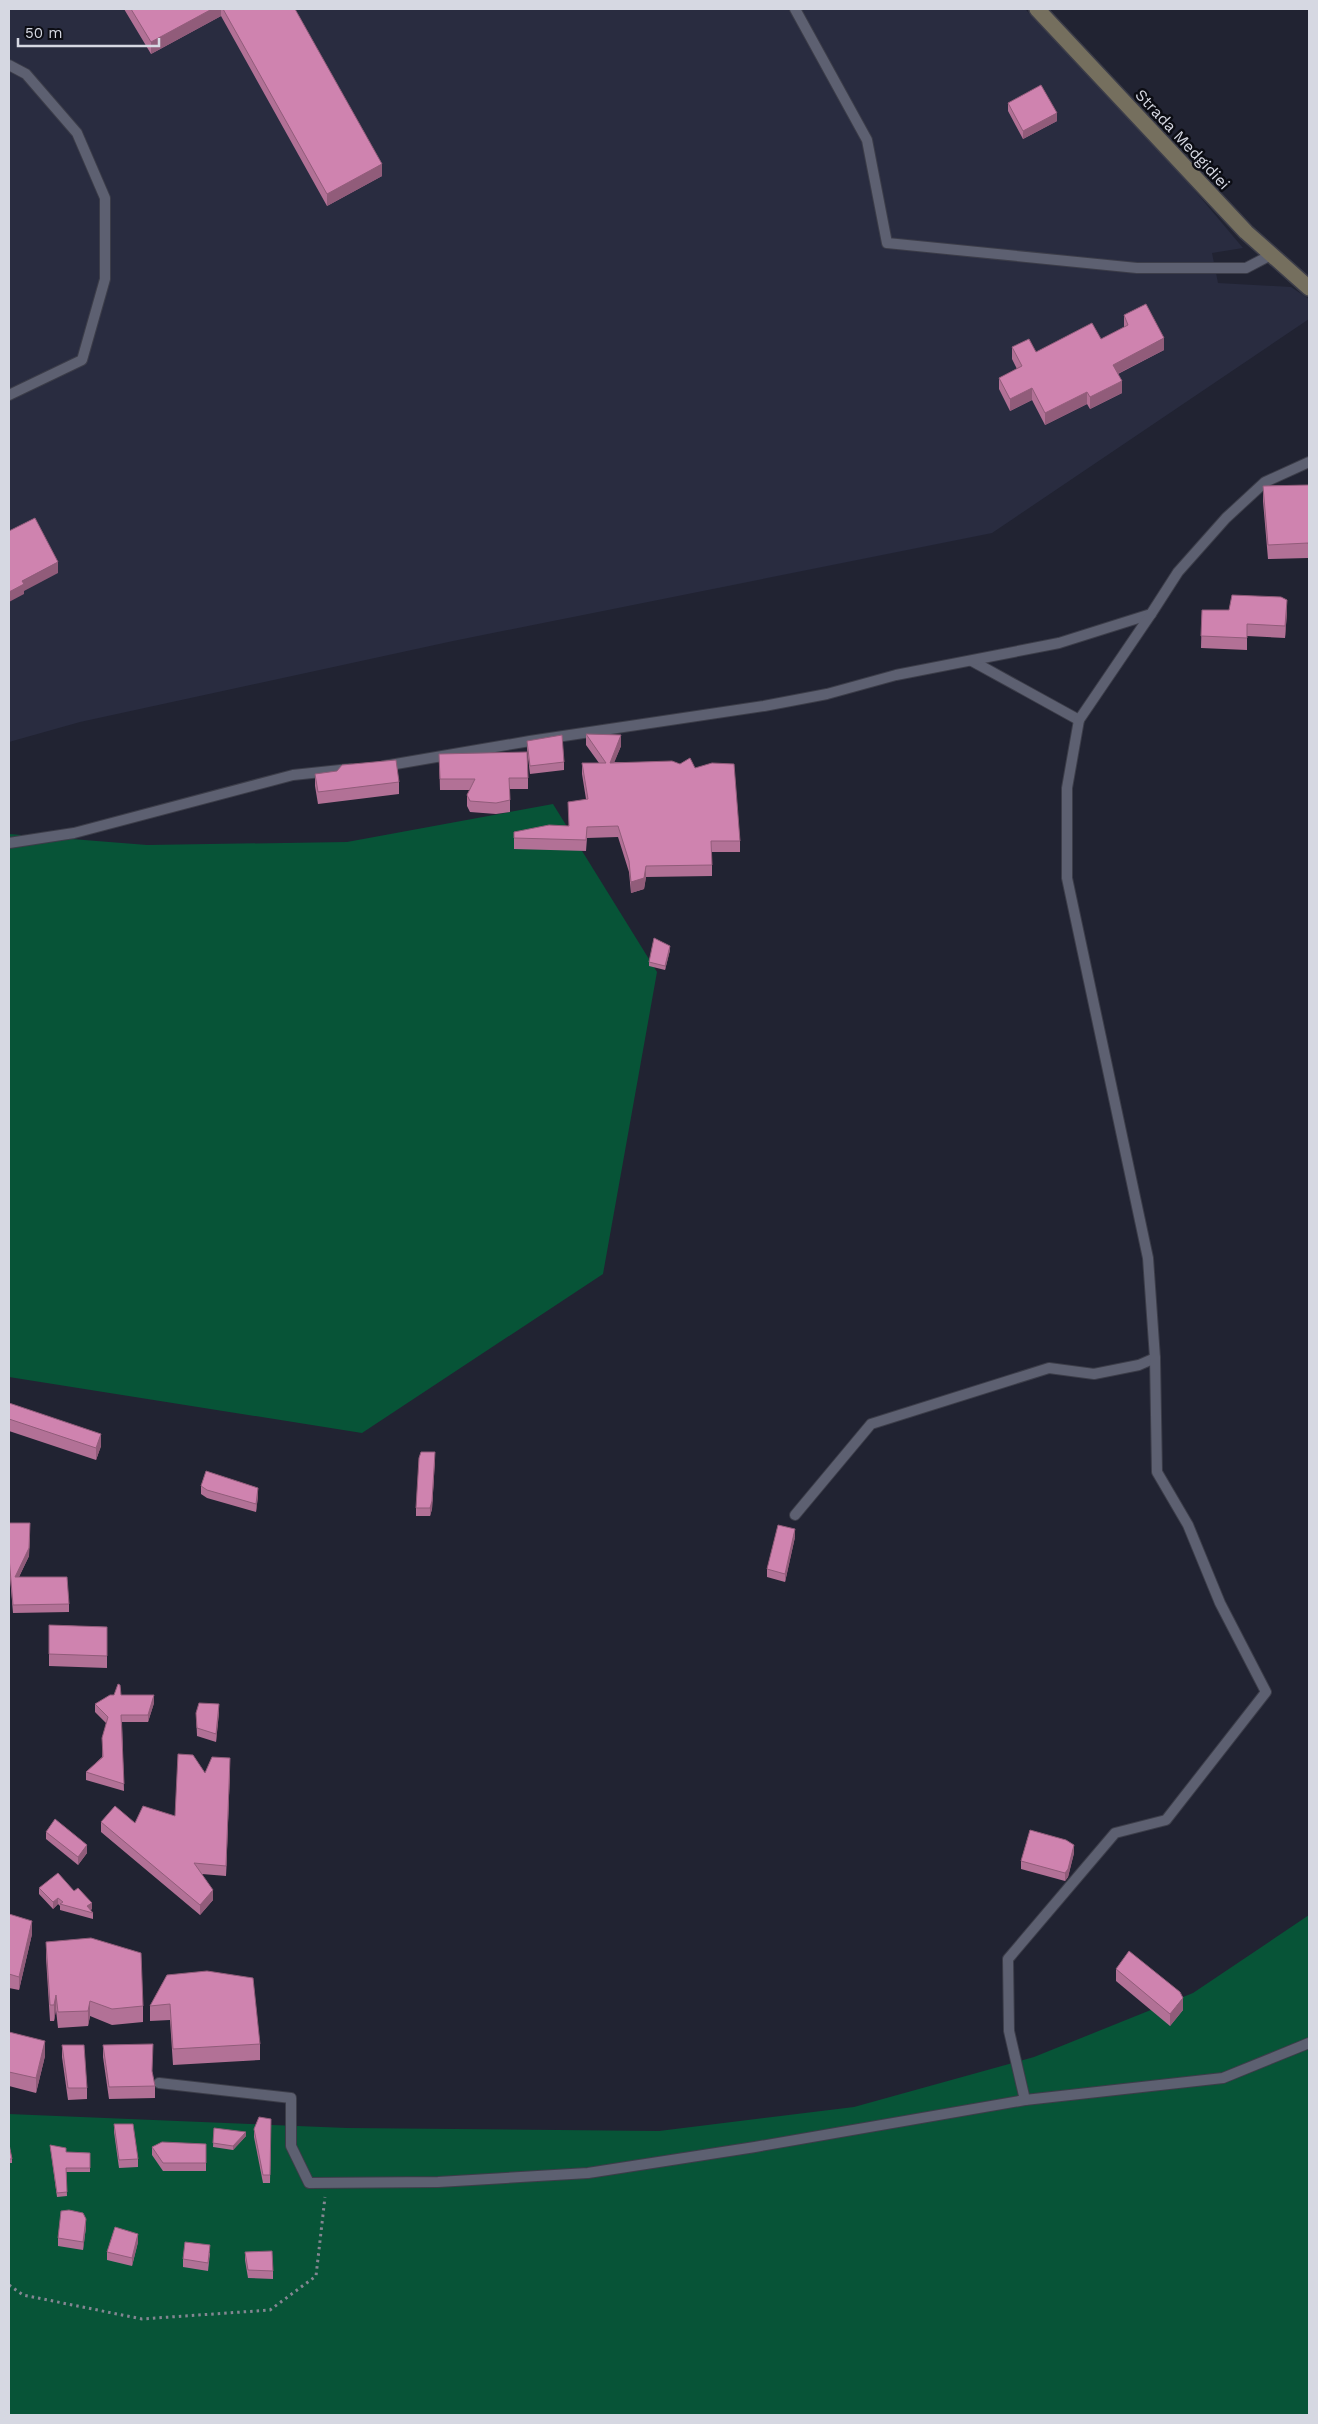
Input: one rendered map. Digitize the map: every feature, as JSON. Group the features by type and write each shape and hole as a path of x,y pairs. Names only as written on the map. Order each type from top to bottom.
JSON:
{"main road":[{"name":"Strada Medgidiei","path":"1037,9 1246,232 1309,288"}],"lane":[{"path":"795,9 867,140 887,243 1137,268 1246,268 1271,255"},
{"path":"9,65 26,74 77,133 105,198 105,279 82,360 9,395"},
{"path":"1025,2100 1009,2031 1008,1959 1115,1832 1166,1820 1266,1692 1220,1602 1188,1525 1157,1472 1155,1358 1148,1258 1067,878 1067,788 1079,720 1178,572 1226,518 1265,482 1309,462"},
{"path":"9,843 74,833 293,775 364,768 764,706 826,694 896,675 1059,643 1151,614"},
{"path":"972,661 1079,720"},
{"path":"795,1515 871,1424 1049,1368 1094,1374 1139,1365 1155,1358"},
{"path":"159,2084 291,2098 291,2146 309,2183 438,2182 588,2173 755,2147 1025,2100 1223,2078 1309,2043"}],"path":[{"path":"9,2285 23,2295 142,2319 270,2310 316,2276 326,2183"}],"shaded area":[{"path":"9,9 1025,9 1153,141 1243,248 1212,253 1218,283 1291,287 1309,299 1309,319 992,533 453,641 80,722 9,742"}],"green space":[{"path":"553,804 657,972 603,1274 362,1433 9,1377 9,834 147,845 347,842"},
{"path":"1309,1915 1309,2415 9,2415 9,2114 347,2128 659,2131 854,2107 1034,2057 1193,1993"}],"building":[{"path":"131,9 212,9 151,42"},
{"path":"223,9 295,9 382,164 327,194"},
{"path":"1041,85 1057,113 1023,131 1008,103"},
{"path":"1146,304 1164,338 1113,365 1122,381 1090,397 1087,392 1045,413 1032,388 1010,399 999,378 1022,366 1012,347 1029,339 1036,352 1092,323 1101,339 1128,325 1124,315"},
{"path":"1309,485 1309,546 1308,543 1268,545 1263,486"},
{"path":"35,518 58,562 22,581 24,584 9,592 9,531"},
{"path":"1232,595 1281,597 1287,600 1285,626 1247,624 1247,638 1201,636 1202,610 1229,610"},
{"path":"586,734 621,735 610,763 672,761 680,764 690,758 695,768 712,763 734,764 740,841 711,841 712,865 646,866 644,878 631,882 629,861 618,826 587,827 586,840 514,838 514,832 549,825 569,826 568,802 588,799 582,763 606,763"},
{"path":"562,735 564,762 530,766 527,741"},
{"path":"527,752 528,778 509,778 510,800 496,803 470,801 467,795 475,779 440,779 439,754"},
{"path":"396,760 399,782 318,792 315,774 337,771 342,765"},
{"path":"654,938 670,946 665,966 649,962"},
{"path":"9,1403 101,1434 96,1448 9,1419"},
{"path":"421,1452 435,1452 430,1508 416,1508"},
{"path":"206,1471 258,1488 256,1504 207,1490 201,1486"},
{"path":"9,1523 30,1523 29,1548 15,1577 67,1577 69,1604 13,1605 9,1557"},
{"path":"778,1525 795,1529 785,1574 767,1569"},
{"path":"49,1625 107,1627 107,1656 49,1654"},
{"path":"118,1684 120,1685 121,1695 154,1695 148,1715 121,1715 124,1784 86,1772 103,1757 102,1738 108,1717 95,1704 110,1695 114,1695"},
{"path":"199,1703 219,1704 216,1734 197,1728 196,1713"},
{"path":"178,1754 193,1755 205,1773 212,1757 230,1758 226,1866 194,1863 213,1890 200,1905 101,1822 115,1806 135,1823 143,1806 175,1816"},
{"path":"55,1819 87,1845 78,1857 46,1832"},
{"path":"1030,1830 1066,1840 1074,1845 1068,1869 1065,1873 1021,1861"},
{"path":"58,1873 74,1891 78,1888 92,1903 87,1906 93,1913 60,1904 63,1902 58,1898 53,1902 39,1888"},
{"path":"9,1914 32,1921 19,1977 9,1974"},
{"path":"91,1938 141,1953 143,2006 112,2009 90,2001 88,2011 58,2012 56,1995 54,2005 50,2005 46,1942"},
{"path":"1129,1951 1180,1992 1183,1998 1170,2014 1116,1969"},
{"path":"207,1971 253,1978 260,2044 173,2049 170,2004 150,2006 167,1975"},
{"path":"9,2032 45,2041 36,2078 9,2072"},
{"path":"153,2044 152,2071 155,2086 109,2087 103,2045"},
{"path":"62,2045 84,2045 87,2088 68,2088"},
{"path":"259,2117 271,2119 270,2175 263,2175 254,2129"},
{"path":"114,2124 133,2124 138,2159 119,2160"},
{"path":"214,2128 246,2132 233,2146 213,2143"},
{"path":"162,2142 206,2144 206,2163 163,2163 152,2147"},
{"path":"9,2144 12,2159 9,2159"},
{"path":"50,2145 66,2148 66,2152 90,2153 90,2168 66,2168 67,2192 57,2193"},
{"path":"69,2210 83,2213 86,2219 83,2242 58,2238 61,2211"},
{"path":"115,2227 138,2234 132,2258 107,2252"},
{"path":"185,2242 210,2245 208,2263 183,2259"},
{"path":"272,2251 273,2271 248,2270 245,2252"}]}
